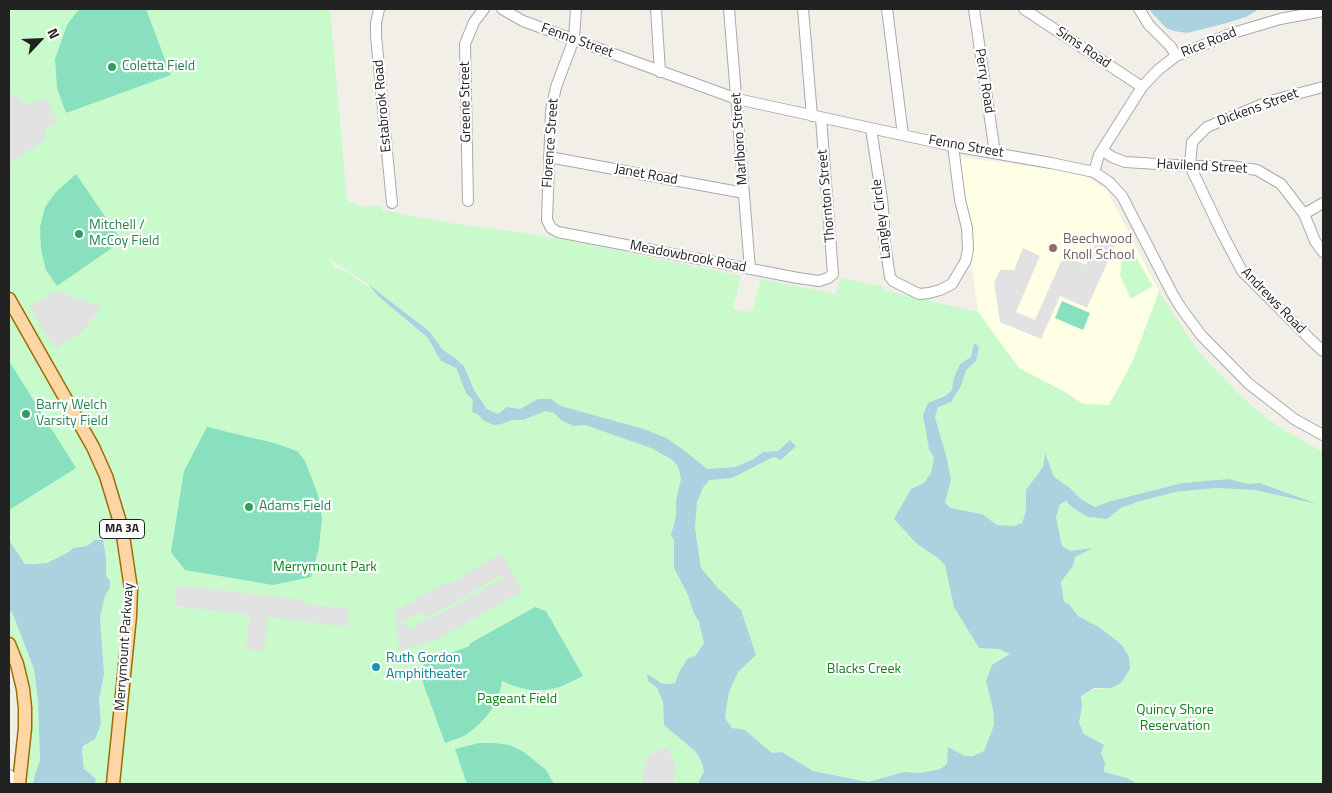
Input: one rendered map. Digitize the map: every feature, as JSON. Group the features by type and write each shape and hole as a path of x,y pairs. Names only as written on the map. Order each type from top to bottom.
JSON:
{"main road":[{"name":"Merrymount Parkway","path":"9,299 94,447 112,493 122,529 132,589 113,784"},
{"path":"9,644 19,672 25,708 25,728 19,784"}],"street":[{"name":"Estabrook Road","path":"379,9 376,36 392,203"},
{"name":"Greene Street","path":"468,201 465,44 474,22 484,9"},
{"name":"Fenno Street","path":"502,9 523,21 737,99 952,146 995,152 1094,172 1109,182 1122,196 1172,293 1201,335 1249,384 1294,418 1323,435"},
{"name":"Florence Street","path":"547,220 551,112 556,87 574,40 576,9"},
{"path":"656,9 660,72"},
{"name":"Marlboro Street","path":"729,9 750,269"},
{"name":"Thornton Street","path":"803,9 833,274"},
{"path":"887,9 904,135"},
{"name":"Perry Road","path":"974,9 995,152"},
{"name":"Sims Road","path":"1024,9 1142,87"},
{"path":"1139,9 1148,25 1171,47 1176,56"},
{"name":"Rice Road","path":"1094,172 1102,150 1142,87 1158,70 1176,56 1232,33 1280,19 1323,11"},
{"name":"Dickens Street","path":"1190,166 1192,142 1207,127 1232,115 1270,101 1323,87"},
{"name":"Langley Circle","path":"871,129 882,199 884,237 890,277 919,294 940,290 952,284 966,260 968,249 967,228 960,200 952,146"},
{"name":"Havilend Street","path":"1102,150 1112,157 1125,162 1190,166 1230,166 1257,170 1281,184 1304,214 1315,241 1323,252"},
{"name":"Janet Road","path":"549,157 744,193"},
{"name":"Andrews Road","path":"1190,166 1222,235 1242,271 1323,351"},
{"path":"1304,214 1323,203"},
{"name":"Meadowbrook Road","path":"547,220 551,228 558,232 750,269 819,281 833,274"},
{"path":"9,775 19,784"}],"shaded area":[{"path":"15,94 27,105 47,98 57,122 44,130 47,138 9,164 9,102"},
{"name":"Beechwood Knoll School","path":"958,157 1079,173 1107,191 1159,292 1132,363 1109,405 1083,404 1063,391 1019,368 978,312"},
{"path":"1099,236 1116,243 1087,308 1060,296 1041,339 1000,322 994,283 1000,270 1014,270 1023,248 1040,256 1016,312 1035,320 1064,255 1086,265"},
{"path":"57,291 101,307 82,332 55,349 29,307"},
{"path":"501,553 522,591 440,638 400,651 395,611 449,581 451,584","holes":["501,575 503,578 441,614 416,624 414,630 401,623 421,612 424,618 438,612"]},
{"path":"178,585 302,600 306,604 349,609 347,627 268,617 264,651 246,649 250,615 175,606"},
{"path":"667,747 675,765 673,784 642,784 646,756"}],"green space":[{"path":"9,9 330,9 347,201 366,208 369,205 382,207 382,210 451,223 587,244 741,276 733,309 752,312 761,279 836,294 840,278 882,286 883,290 978,312 1019,368 1063,391 1083,404 1109,405 1132,363 1159,292 1199,352 1240,395 1265,417 1323,452 1323,784 1134,784 1134,782 1127,778 1104,772 1105,763 1101,753 1104,745 1084,734 1079,723 1082,706 1081,696 1095,689 1111,688 1099,627 1078,616 1064,602 1061,582 1073,566 1075,557 1091,549 1071,551 1062,546 1056,517 1060,504 1066,501 1073,508 1107,519 1121,508 1137,502 1175,492 1216,488 1255,490 1312,503 1261,483 1248,484 1229,479 1182,483 1111,501 1095,507 1081,499 1070,488 1054,477 1044,455 1043,467 1026,490 1026,511 1023,523 1013,526 996,525 982,514 950,508 945,502 951,480 935,417 938,407 961,386 966,370 976,361 974,343 971,357 960,364 953,380 952,390 938,399 929,449 935,458 931,473 924,483 911,489 894,519 945,565 979,648 999,649 1011,654 986,681 993,709 994,725 984,751 973,756 965,756 948,747 947,764 940,769 920,773 904,772 868,782 813,771 782,752 772,753 745,730 732,729 725,718 729,692 738,672 756,655 718,588 701,568 695,528 697,502 704,486 711,480 732,478 760,462 775,457 790,440 778,451 763,452 752,460 735,467 707,469 685,451 644,429 561,406 551,399 538,399 520,409 507,408 498,414 487,409 474,390 464,366 443,350 429,331 368,284 329,259 335,267 347,272 373,290 428,338 441,361 456,368 466,393 473,400 484,421 502,424 512,420 523,420 546,411 554,413 561,420 585,425 651,448 671,459 678,466 681,479 676,501 676,516 671,535 674,540 674,568 699,622 704,644 694,657 688,658 679,672 675,683 648,681 657,688 663,702 664,725 696,752 702,763 704,771 700,782 698,784 95,784 96,779 84,769 82,753 83,746 95,739 101,724 99,700 104,674 100,617 105,596 110,588 106,576 106,559 95,540 87,546 73,548 47,563 25,564 9,540"},
{"name":"Coletta Field","path":"79,9 146,9 171,75 66,113 57,88 55,59 67,25"},
{"name":"Mitchell / McCoy Field","path":"76,174 122,241 57,286 46,270 41,250 40,227 45,207 56,192"},
{"path":"1129,253 1136,257 1153,286 1131,299 1120,275 1122,257"},
{"path":"1062,301 1090,313 1083,330 1055,318"},
{"name":"Barry Welch Varsity Field","path":"9,361 76,468 9,510"},
{"name":"Adams Field","path":"207,427 274,443 297,451 305,461 318,495 322,519 319,547 311,577 273,585 185,570 171,552 184,471"},
{"path":"535,607 546,611 583,676 560,687 545,690 530,690 502,681 494,706 485,718 464,736 445,743 419,672 425,662 470,646 469,644"},
{"path":"9,611 12,612 34,669 38,702 40,760 33,784 18,784 23,708 9,652"},
{"path":"479,743 509,745 524,752 546,770 554,784 467,784 455,749"}],"water":[{"path":"1149,9 1259,9 1246,17 1187,33 1166,28"},
{"path":"368,284 429,331 443,350 464,366 474,390 487,409 498,414 507,407 520,409 538,399 551,399 561,406 644,429 666,438 707,469 735,467 752,460 763,452 778,451 790,440 796,446 781,460 775,457 771,458 732,478 710,480 704,486 697,502 695,528 701,568 741,610 756,655 738,672 729,692 725,718 732,728 745,730 772,753 782,752 813,771 868,782 904,772 920,773 940,769 947,764 948,747 965,756 973,756 984,751 994,725 993,709 986,681 992,665 1010,654 999,649 979,648 954,607 945,565 916,543 894,519 911,489 924,483 931,473 934,458 929,449 923,415 928,403 945,396 952,390 953,380 960,364 971,357 974,343 979,347 976,361 966,370 961,386 951,402 938,407 935,417 951,480 945,502 950,508 982,514 997,525 1013,526 1022,523 1026,511 1026,490 1043,467 1045,453 1054,477 1070,488 1081,499 1095,507 1111,501 1182,483 1229,479 1248,484 1260,483 1317,504 1255,490 1216,488 1175,492 1137,502 1121,508 1107,519 1088,517 1073,508 1066,501 1060,504 1056,517 1062,546 1071,551 1093,548 1075,557 1073,566 1061,582 1064,602 1069,604 1078,616 1099,627 1122,645 1129,657 1130,669 1121,683 1111,688 1094,688 1081,696 1082,706 1079,723 1084,734 1104,745 1101,753 1105,763 1104,772 1127,778 1134,782 1134,784 698,784 704,771 702,763 696,752 664,725 663,702 657,688 648,681 647,674 661,683 675,683 679,672 688,658 694,657 704,643 699,622 674,568 674,540 671,535 676,516 676,501 681,479 678,466 671,459 651,448 585,425 573,426 561,420 554,413 546,411 523,420 512,420 502,424 494,425 484,421 479,415 472,412 473,400 466,393 456,368 441,361 428,338 378,296"},
{"path":"9,540 25,564 33,564 47,563 73,548 87,546 95,540 103,540 106,576 110,581 110,588 105,596 100,617 104,674 99,700 101,724 95,739 83,746 82,753 84,769 96,779 95,784 33,784 40,760 38,702 34,669 12,612 9,611"}],"place":[{"name":"Coletta Field","path":"112,67"},
{"name":"Mitchell / McCoy Field","path":"79,234"},
{"name":"Beechwood Knoll School","path":"1053,248"},
{"name":"Barry Welch Varsity Field","path":"26,414"},
{"name":"Adams Field","path":"249,507"},
{"name":"Ruth Gordon Amphitheater","path":"376,667"}],"park label":[{"name":"Merrymount Park","path":"325,568"},
{"name":"Blacks Creek","path":"864,670"},
{"name":"Pageant Field","path":"517,700"},
{"name":"Quincy Shore Reservation","path":"1175,720"}]}
